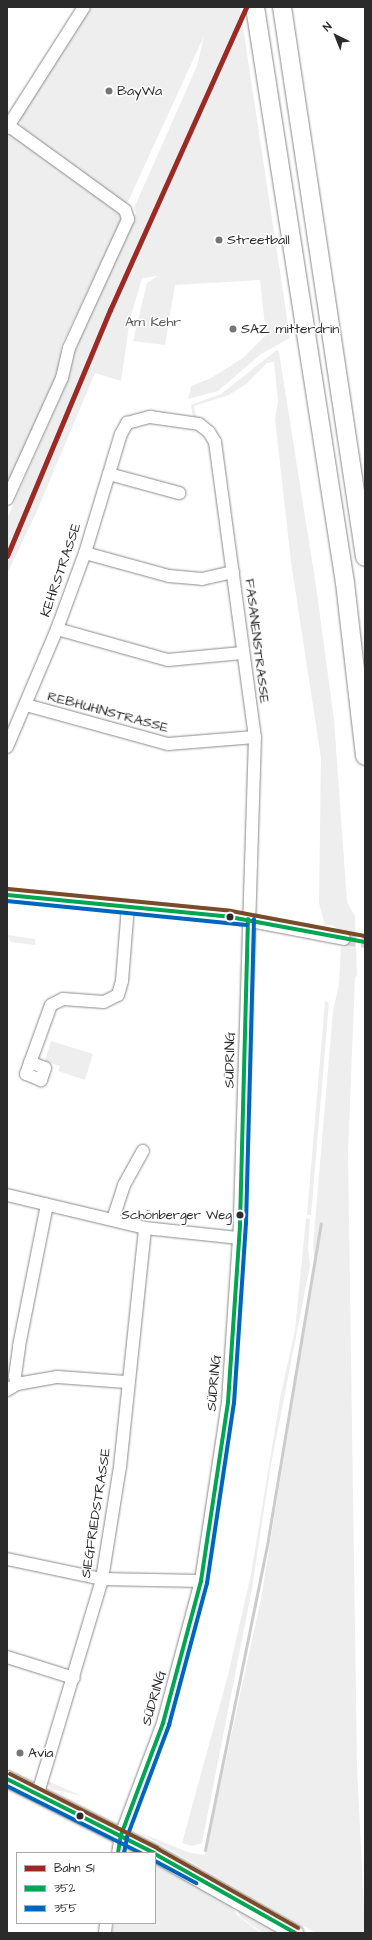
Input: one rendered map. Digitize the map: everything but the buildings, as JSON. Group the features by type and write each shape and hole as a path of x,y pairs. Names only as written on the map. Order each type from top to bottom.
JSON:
{"highway":[{"path":"255,7 345,583 365,756"},
{"path":"282,7 365,557"}],"main road":[{"path":"7,1779 122,1835 152,1852"},
{"path":"156,1854 295,1933"}],"street":[{"path":"7,499 62,378 69,348 128,219 125,210 8,127 84,7"},
{"name":"KEHRSTRASSE","path":"7,747 57,629 85,553 121,434 127,423 150,417"},
{"name":"FASANENSTRASSE","path":"150,417 199,424 216,442 242,653 255,737 248,919"},
{"path":"109,474 179,493"},
{"path":"85,553 169,576 202,579 233,572"},
{"path":"57,629 168,660 242,653"},
{"name":"REBHUHNSTRASSE","path":"26,705 168,744 255,737"},
{"path":"7,895 248,919 344,939"},
{"path":"30,1062 51,1005 63,999 104,1002 118,995 122,982 128,907"},
{"name":"SÜDRING","path":"118,1852 122,1835 163,1723 201,1581 228,1402 239,1238 248,919"},
{"path":"112,1219 124,1185 143,1151"},
{"path":"7,1195 145,1228 239,1238"},
{"path":"47,1205 12,1387 65,1377 127,1382"},
{"name":"SIEGFRIEDSTRASSE","path":"38,1793 74,1678 102,1579 120,1467 127,1382 145,1228"},
{"path":"7,1559 102,1579 201,1581"},
{"path":"7,1657 74,1678"}],"shaded area":[{"path":"92,7 240,7 290,338 261,354 218,391 188,399 191,386 211,378 243,358 266,335 260,280 175,285 165,345 133,341 147,283 158,276 142,278 130,319 121,381 95,373 37,511 7,574 7,519 65,387 80,334 122,247 136,213 134,208 197,66 204,36 126,206 24,132 21,125 20,117 24,108"},
{"path":"13,130 125,213 61,346 61,370 7,496 7,139"},
{"path":"277,350 279,352 316,586 334,720 347,902 355,916 357,976 355,977 348,1154 357,1766 365,1933 316,1933 139,1832 190,1853 205,1855 261,1599 315,1265 313,1246 333,1011 339,984 341,947 345,947 344,933 332,925 325,925 319,903 321,758 291,562 275,419 278,401 274,362 267,363 246,384 229,395 194,406 196,417 193,417 191,405 221,394"},
{"path":"7,935 35,939 35,945 11,942"},
{"path":"325,1001 329,1003 311,1215 307,1215"},
{"path":"51,1041 93,1054 85,1080 58,1071 60,1066 45,1061"},
{"path":"306,1218 310,1219 308,1248 310,1265 270,1470 252,1589 202,1843 192,1846 182,1843 228,1675 251,1574 281,1393 295,1330"},
{"path":"46,1780 82,1796 51,1789"},
{"path":"156,1865 230,1904 238,1916 261,1933 112,1933 114,1924 156,1924"},
{"path":"238,1910 279,1933 263,1933 239,1916"}],"waterway":[{"path":"205,1850 268,1539 321,1223"}],"tunnel":[{"path":"344,939 365,942"}],"rail line":[{"name":"S1","path":"7,556 110,310 246,7"}],"transit line":[{"path":"8,889 231,911 365,936"},
{"name":"352","path":"7,895 230,917 365,942"},
{"name":"355","path":"7,901 247,925"},
{"name":"352","path":"118,1852 121,1835 163,1723 201,1581 228,1402 240,1224 248,919"},
{"name":"355","path":"124,1852 127,1837 169,1725 207,1583 234,1403 246,1224 254,919"},
{"path":"10,1774 157,1848"},
{"name":"352","path":"7,1779 152,1852"},
{"name":"355","path":"7,1786 139,1852"},
{"path":"158,1849 298,1928"},
{"name":"352","path":"156,1855 295,1933"},
{"name":"355","path":"156,1862 196,1883"}],"place":[{"name":"BayWa","path":"109,91"},
{"name":"Streetball","path":"219,240"},
{"name":"SAZ mitterdrin","path":"233,329"},
{"name":"Schönberger Weg","path":"240,1215"},
{"name":"Avia","path":"20,1753"}],"park label":[{"name":"Am Kehr","path":"153,322"}]}
